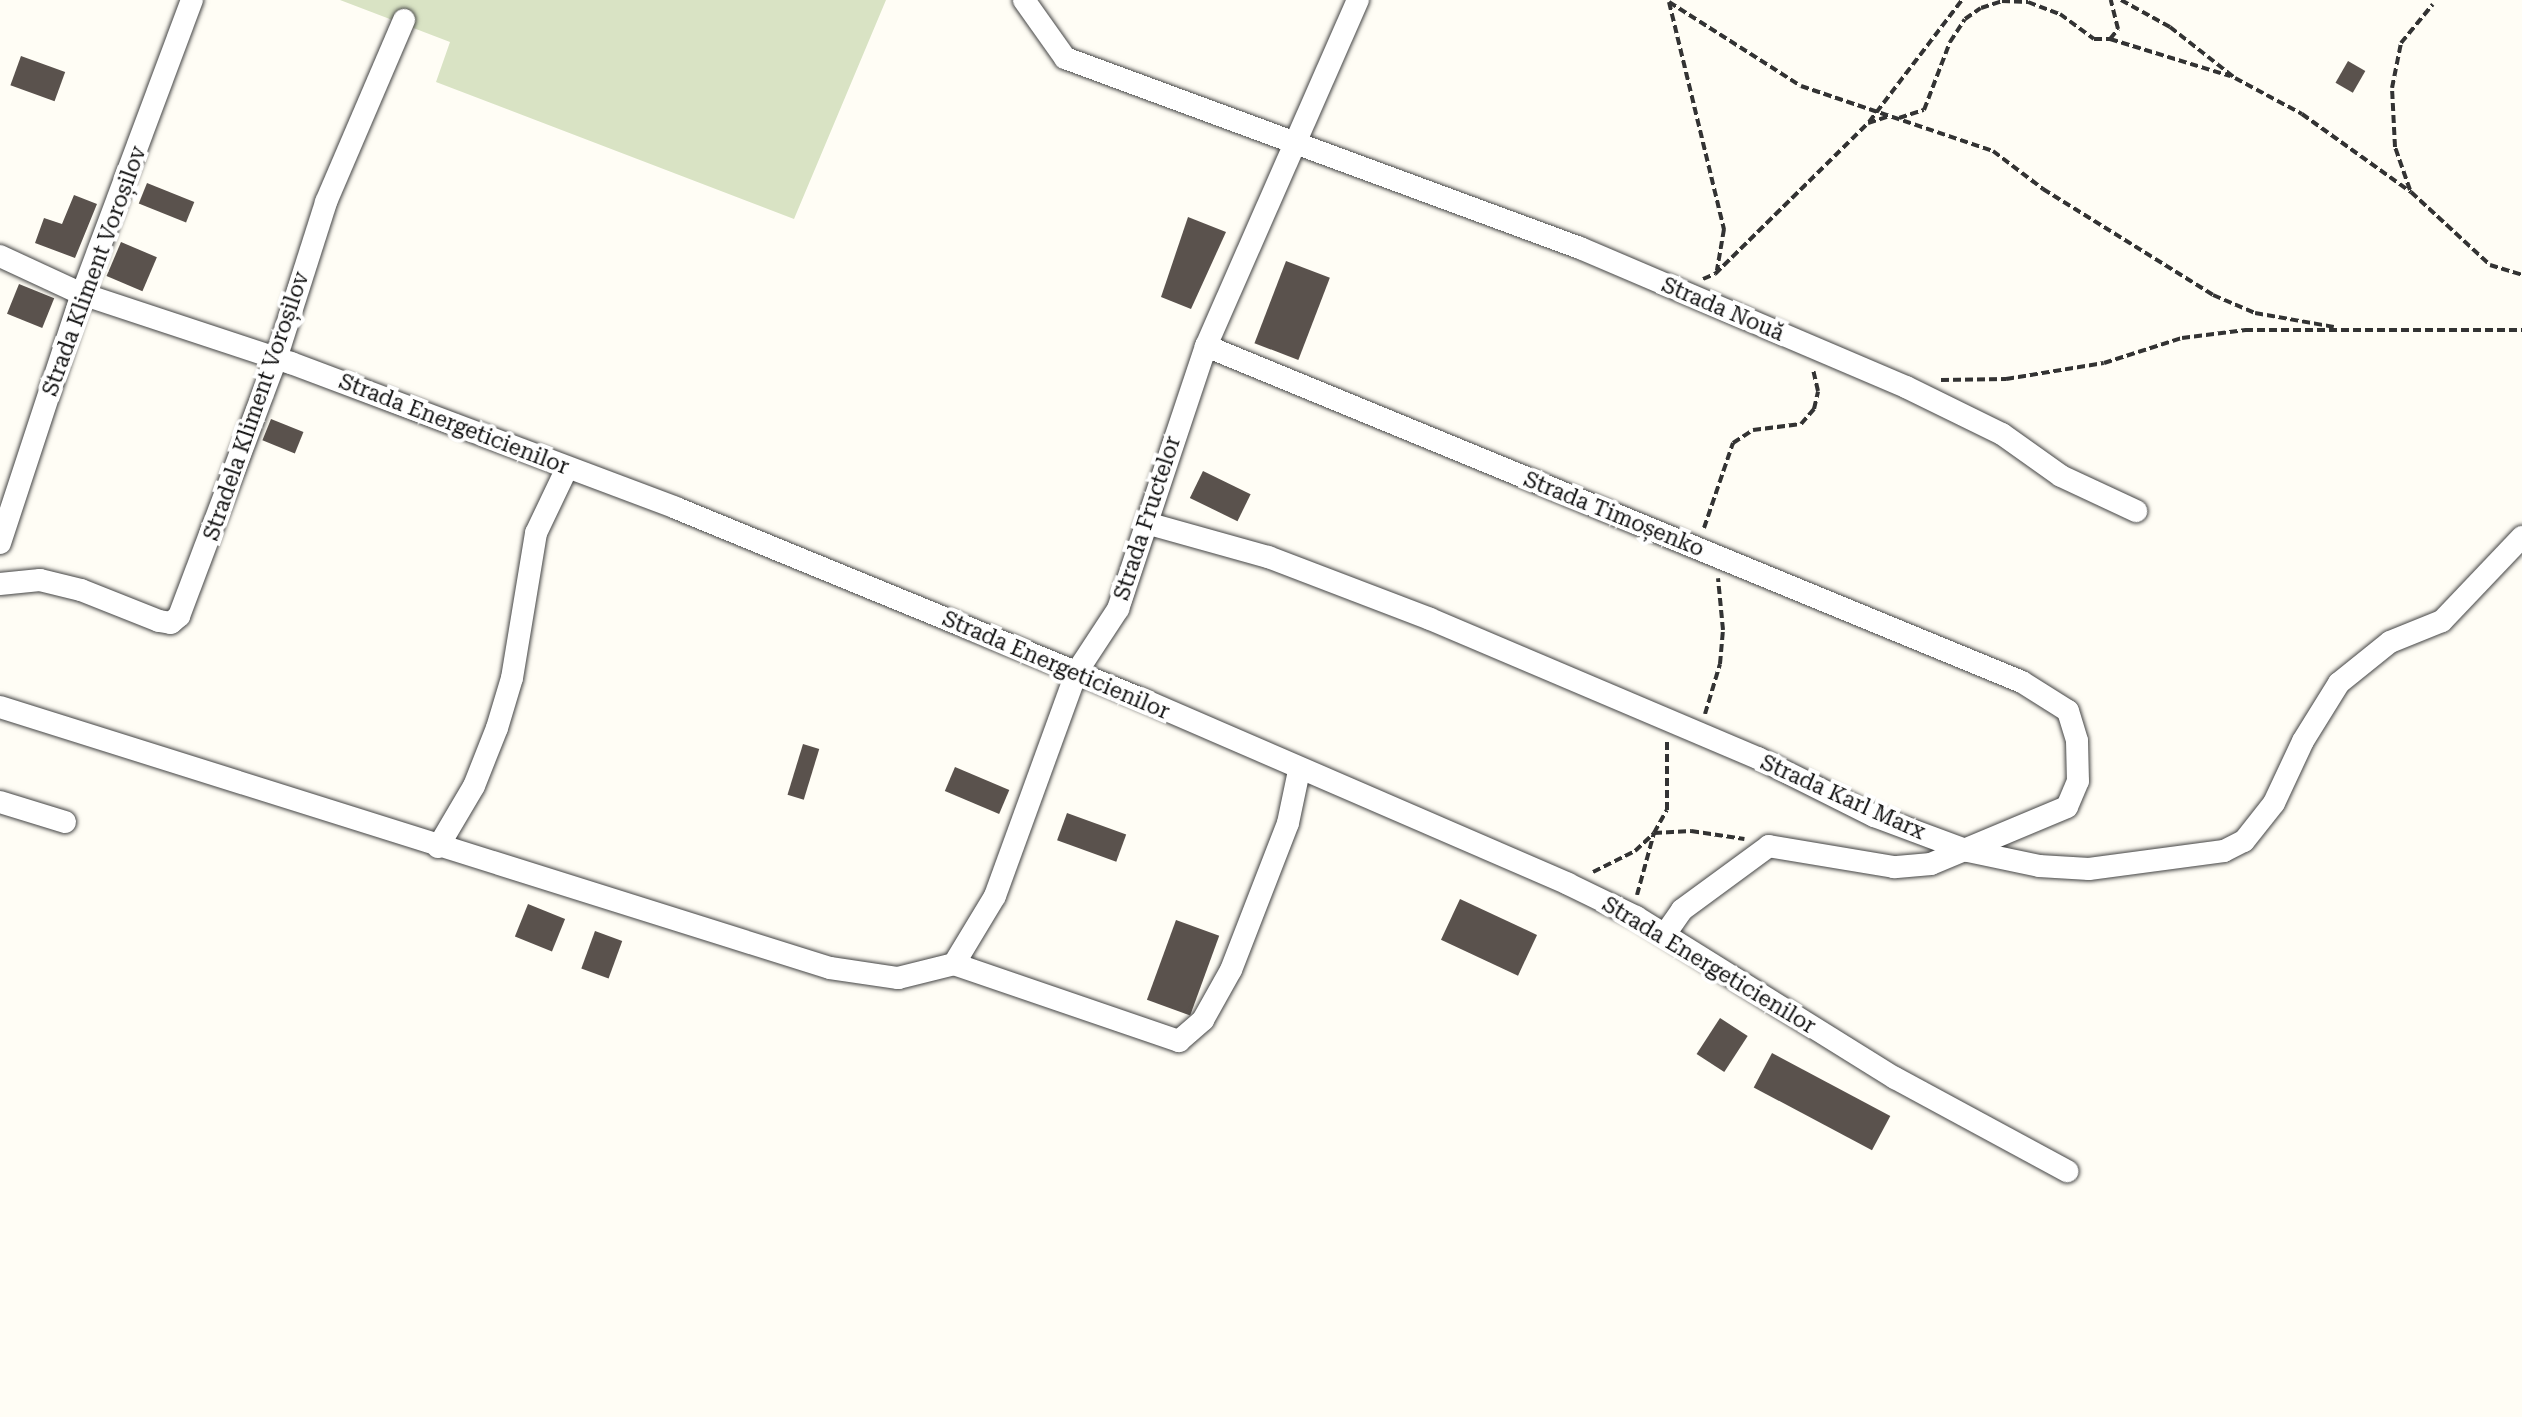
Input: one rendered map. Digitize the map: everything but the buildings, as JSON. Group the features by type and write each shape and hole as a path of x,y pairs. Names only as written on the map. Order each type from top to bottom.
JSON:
{"street":[{"name":"Strada Kliment Voroșilov","path":"0,543 82,294 192,0"},
{"path":"1024,0 1065,58 1294,140"},
{"name":"Strada Fructelor","path":"954,964 975,937 995,896 1076,673 1118,609 1150,524 1206,346 1358,0"},
{"name":"Stradela Kliment Voroșilov","path":"0,584 40,580 171,623 193,583 276,359 326,202 404,20"},
{"name":"Strada Nouă","path":"1294,140 1679,290 1791,338 2002,434 2061,476 2136,511"},
{"name":"Strada Energeticienilor","path":"0,256 82,294 276,359 567,468 1076,673 1568,884 1636,917 1895,1078 2067,1171"},
{"name":"Strada Timoșenko","path":"1206,346 2022,682 2068,711 2077,741 2078,781 2067,807 1931,864 1894,867 1769,846"},
{"path":"438,847 474,786 497,728 512,678 536,533 567,468"},
{"name":"Strada Karl Marx","path":"1150,524 1268,557 1652,712 1874,816 1968,851 2039,866 2089,869 2224,851 2244,841 2274,803 2303,741 2339,683 2390,642 2442,621 2522,537"},
{"path":"0,707 830,968 898,978 954,964 1179,1041 1203,1020 1231,970 1288,823 1299,771"},
{"path":"0,802 65,822"},
{"path":"1665,934 1682,910 1769,846"}],"path":[{"path":"1679,290 1715,274 1868,123 1962,0"},
{"path":"2110,39 2118,29 2111,0"},
{"path":"2121,0 2170,27 2235,78 2302,114 2411,192 2490,265 2522,275"},
{"path":"1668,1 1801,86 1993,151 2043,189 2213,295 2255,313 2334,327"},
{"path":"1668,1 1724,229 1715,274"},
{"path":"1868,123 1888,117 1909,118 1924,110 1965,19 1991,4 2028,2 2060,14 2094,39 2110,39 2235,78"},
{"path":"2411,192 2395,147 2392,88 2401,43 2433,4"},
{"path":"1934,380 2006,379 2104,363 2182,338 2334,327 2522,330"},
{"path":"1699,732 1720,664 1723,630 1721,587 1702,532 1733,443 1753,430 1801,424 1814,409 1815,374 1791,338"},
{"path":"1636,917 1638,886 1654,833 1667,810 1670,778 1667,737 1652,712"},
{"path":"1568,884 1635,851 1654,833 1723,833 1769,846"}],"green space":[{"path":"340,0 886,0 794,219 436,82 450,42"}]}
